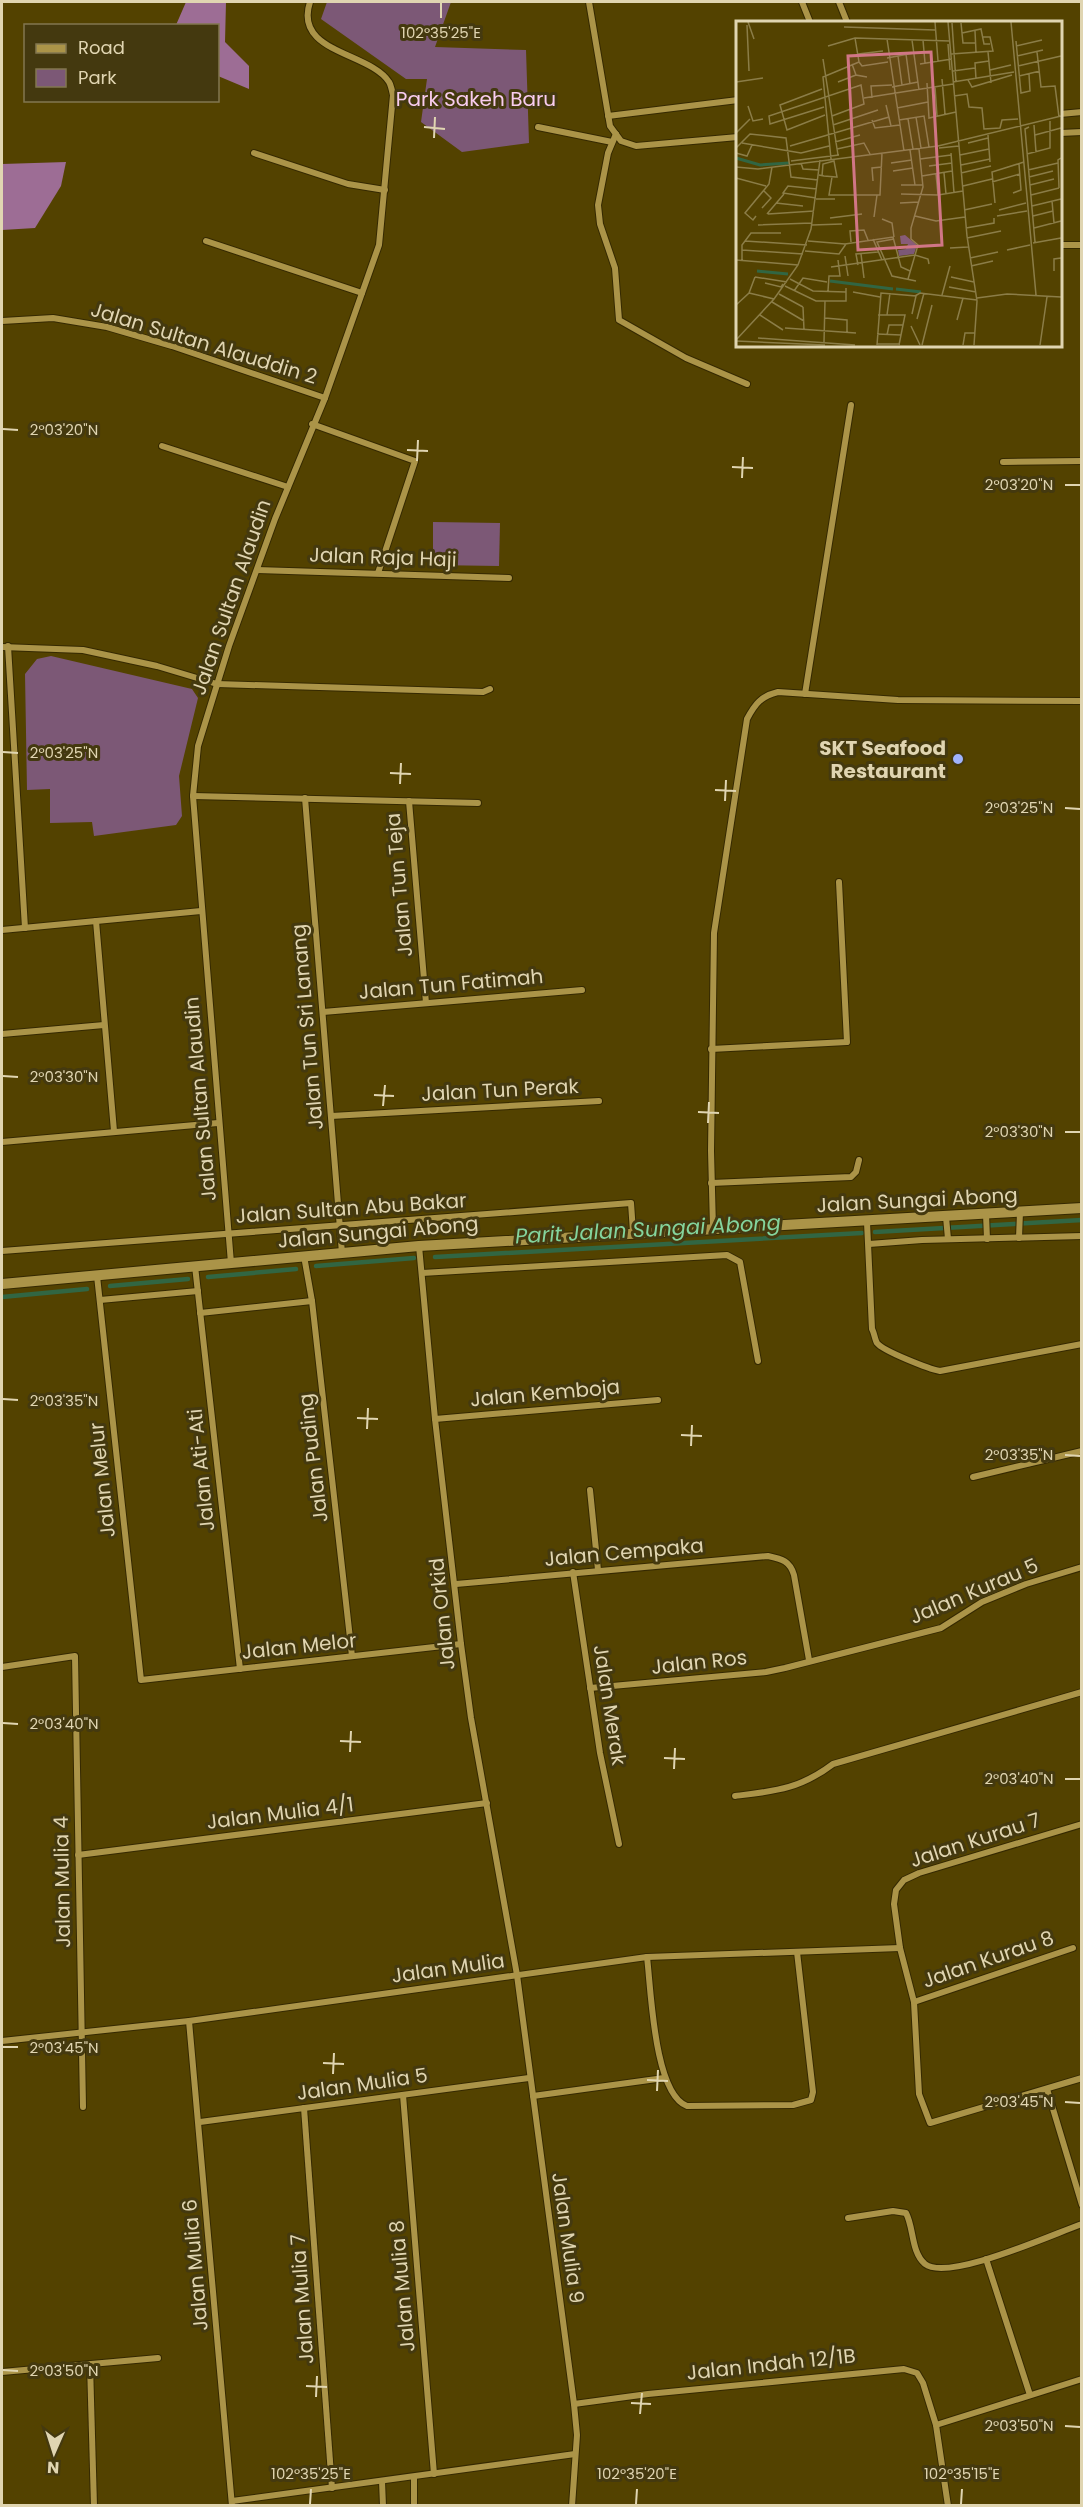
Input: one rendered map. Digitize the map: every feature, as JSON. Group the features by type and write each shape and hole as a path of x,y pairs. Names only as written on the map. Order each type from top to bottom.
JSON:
{"street":[{"name":"Jalan Sultan Alaudin","path":"231,1263 193,796 198,746 257,570 312,424 325,398 379,245 386,190 393,95 389,82 379,72 324,44 315,34 307,14 310,2"},
{"path":"589,2 610,126 621,141 636,146 736,137"},
{"path":"802,2 810,21"},
{"path":"839,2 847,21"},
{"path":"608,116 736,100"},
{"path":"1062,114 1082,112"},
{"path":"538,127 612,142"},
{"path":"1062,133 1082,132"},
{"path":"615,134 599,187 598,205 600,224 615,268 619,320 686,358 747,384"},
{"path":"254,153 348,184 386,190"},
{"path":"206,241 362,293"},
{"path":"1062,245 1082,245"},
{"name":"Jalan Sultan Alauddin 2","path":"2,321 53,318 107,327 172,346 325,398"},
{"path":"805,694 851,405"},
{"path":"312,424 415,461 378,573"},
{"path":"162,446 288,487"},
{"path":"1003,462 1082,461"},
{"name":"Jalan Raja Haji","path":"257,570 509,578"},
{"path":"25,928 5,646 83,650 157,666 217,684 483,692 490,689"},
{"path":"713,1228 711,1049 712,973 717,904 747,719 756,703 766,695 778,692 898,700 1082,701"},
{"path":"193,796 478,803"},
{"name":"Jalan Tun Sri Lanang","path":"305,798 342,1253"},
{"name":"Jalan Tun Teja","path":"409,801 426,1003"},
{"path":"711,1049 847,1042 839,882"},
{"path":"2,930 201,911"},
{"path":"96,921 114,1131"},
{"name":"Jalan Tun Fatimah","path":"323,1012 582,990"},
{"path":"2,1034 104,1025"},
{"name":"Jalan Tun Perak","path":"331,1116 599,1101"},
{"path":"2,1142 218,1123"},
{"path":"711,1183 850,1177 856,1172 859,1160"},
{"name":"Jalan Sultan Abu Bakar","path":"2,1251 631,1203 633,1232"},
{"name":"Jalan Sungai Abong","path":"2,1284 419,1246 713,1228 947,1221 1020,1216 1082,1208"},
{"path":"1019,1234 1020,1216"},
{"path":"986,1218 986,1236"},
{"path":"947,1221 948,1236"},
{"path":"867,1222 872,1329 877,1343 930,1369 940,1371 1082,1344"},
{"path":"869,1244 948,1236 1019,1234 1082,1236"},
{"name":"Jalan Orkid","path":"419,1246 435,1419 456,1584 461,1644 471,1718 517,1975"},
{"path":"422,1273 727,1255 736,1257 740,1262 758,1361"},
{"name":"Jalan Puding","path":"304,1256 312,1301 352,1656"},
{"name":"Jalan Ati-Ati","path":"195,1266 240,1669"},
{"name":"Jalan Melur","path":"97,1276 141,1680"},
{"path":"99,1300 198,1291"},
{"path":"200,1313 312,1301"},
{"name":"Jalan Kemboja","path":"435,1419 658,1400"},
{"path":"973,1477 1082,1451"},
{"path":"590,1490 598,1570"},
{"name":"Jalan Cempaka","path":"456,1584 768,1556 783,1559 792,1567 809,1660"},
{"name":"Jalan Kurau 5","path":"809,1660 941,1628 982,1602 1026,1584 1082,1567"},
{"name":"Jalan Merak","path":"573,1572 590,1688 618,1844"},
{"name":"Jalan Melor","path":"141,1680 461,1644"},
{"name":"Jalan Mulia 4","path":"2,1666 75,1656 84,2107"},
{"name":"Jalan Ros","path":"590,1688 766,1672 809,1660"},
{"path":"735,1796 790,1789 813,1779 833,1764 1082,1692"},
{"name":"Jalan Mulia 4/1","path":"78,1855 487,1803"},
{"name":"Jalan Kurau 7","path":"900,1948 894,1904 896,1890 904,1880 919,1873 1082,1824"},
{"path":"900,1948 914,2002 919,2094 930,2123 1082,2078"},
{"name":"Jalan Mulia","path":"2,2041 189,2021 646,1957 900,1948"},
{"name":"Jalan Kurau 8","path":"914,2002 1073,1948"},
{"path":"646,1957 664,2078 675,2099 687,2106 793,2105 811,2100 813,2092 796,1952"},
{"name":"Jalan Mulia 9","path":"517,1975 574,2404 577,2435 572,2505"},
{"name":"Jalan Mulia 6","path":"189,2021 200,2122 232,2503"},
{"name":"Jalan Mulia 5","path":"200,2122 529,2078"},
{"path":"533,2097 664,2078"},
{"path":"1047,2089 1082,2205"},
{"name":"Jalan Mulia 8","path":"403,2095 434,2474"},
{"name":"Jalan Mulia 7","path":"304,2108 332,2488"},
{"path":"849,2218 893,2211 906,2213 912,2223 915,2247 923,2262 933,2268 950,2269 987,2259 1082,2224"},
{"path":"987,2259 1030,2395"},
{"path":"2,2372 158,2358"},
{"path":"90,2364 94,2505"},
{"name":"Jalan Indah 12/1B","path":"574,2404 648,2394 904,2369 916,2373 924,2384 936,2425 948,2505"},
{"path":"936,2425 1082,2379"},
{"path":"232,2503 575,2454"},
{"path":"414,2477 414,2505"},
{"path":"382,2481 383,2505"}],"green space":[{"name":"Park Sakeh Baru","path":"327,2 451,2 435,47 526,50 529,143 462,152 421,122 427,79 406,79 321,19"},
{"path":"433,522 500,523 499,566 433,565"},
{"path":"51,656 192,689 198,698 179,776 182,816 176,825 94,836 92,822 50,823 50,789 27,790 25,674 37,659"}],"shaded area":[{"path":"186,2 226,2 225,42 249,66 249,89 219,76 219,24 176,24"},
{"path":"66,162 61,186 35,228 2,230 2,164"}],"waterway":[{"name":"Parit Jalan Sungai Abong","path":"875,1232 1082,1220"},
{"name":"Parit Jalan Sungai Abong","path":"435,1257 862,1233"},
{"name":"Parit Jalan Sungai Abong","path":"316,1266 414,1258"},
{"name":"Parit Jalan Sungai Abong","path":"208,1277 296,1269"},
{"name":"Parit Jalan Sungai Abong","path":"110,1286 188,1279"},
{"name":"Parit Jalan Sungai Abong","path":"2,1297 87,1289"}],"place":[{"name":"SKT Seafood Restaurant","path":"958,759"}]}
